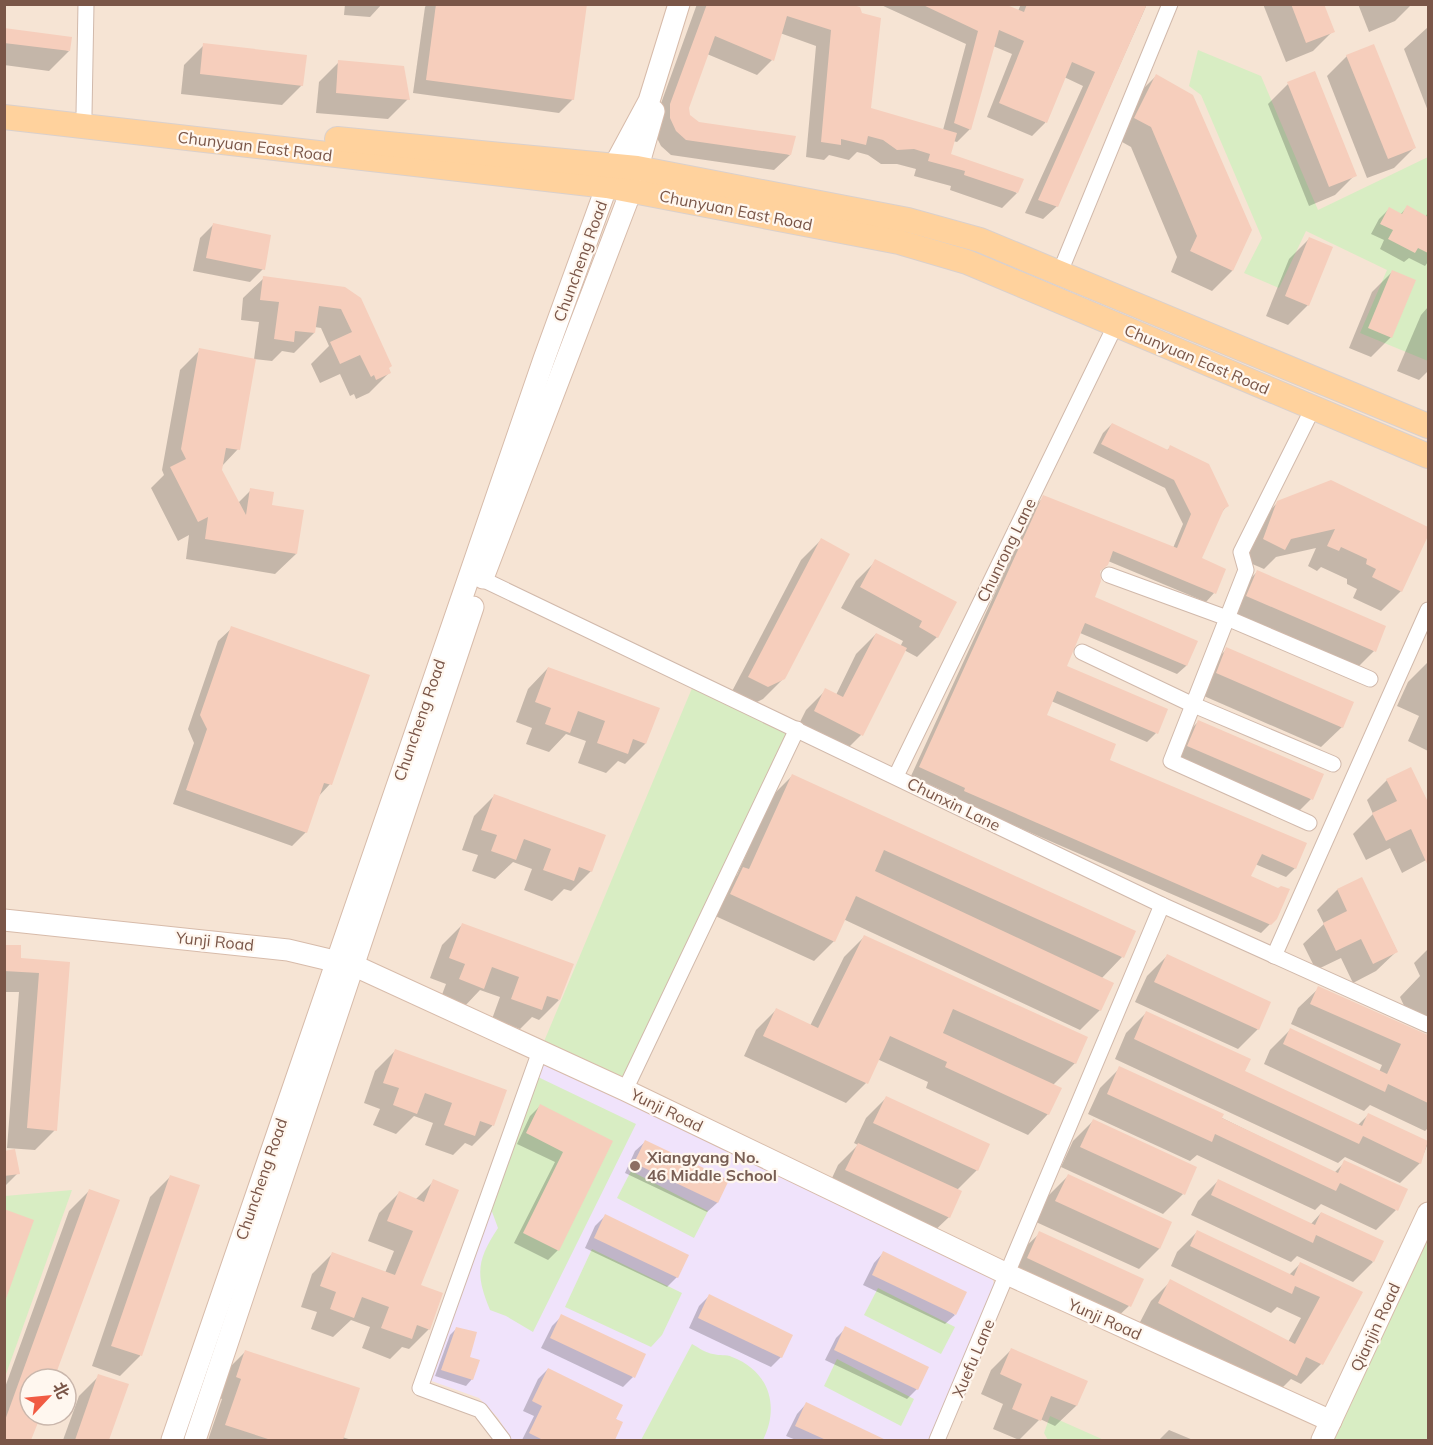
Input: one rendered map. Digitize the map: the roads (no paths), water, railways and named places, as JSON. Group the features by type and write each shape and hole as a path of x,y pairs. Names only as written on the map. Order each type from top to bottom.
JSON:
{"main road":[{"name":"Chunyuan East Road","path":"4,102 84,114 620,173 908,220 980,240 1428,426"},
{"name":"Chunyuan East Road","path":"4,117 620,173"},
{"name":"Chunyuan East Road","path":"620,173 631,191 899,243 967,262 1428,456"}],"street":[{"path":"84,114 86,4"},
{"name":"Chuncheng Road","path":"195,1440 346,963 544,359 649,101 680,4"},
{"name":"Chuncheng Road","path":"620,173 656,104 692,4"},
{"path":"1060,272 1170,4"},
{"name":"Chuncheng Road","path":"172,1440 346,963 482,579 631,191"},
{"name":"Chunrong Lane","path":"896,776 1116,324"},
{"path":"1309,823 1171,761 1246,570 1241,552 1313,408"},
{"path":"1109,575 1227,618 1370,679"},
{"name":"Chunxin Lane","path":"482,579 1162,905 1428,1025"},
{"path":"1274,956 1428,610"},
{"path":"1082,652 1194,704 1333,764"},
{"path":"625,1089 797,729"},
{"name":"Xuefu Lane","path":"937,1440 1009,1275 1162,905"},
{"name":"Yunji Road","path":"4,920 288,950 346,963 625,1089 1009,1275 1331,1421"},
{"path":"503,1440 480,1410 420,1388 540,1050"},
{"name":"Qianjin Road","path":"1322,1440 1428,1213"}],"place":[{"name":"Xiangyang No. 46 Middle School","path":"635,1166"}]}
